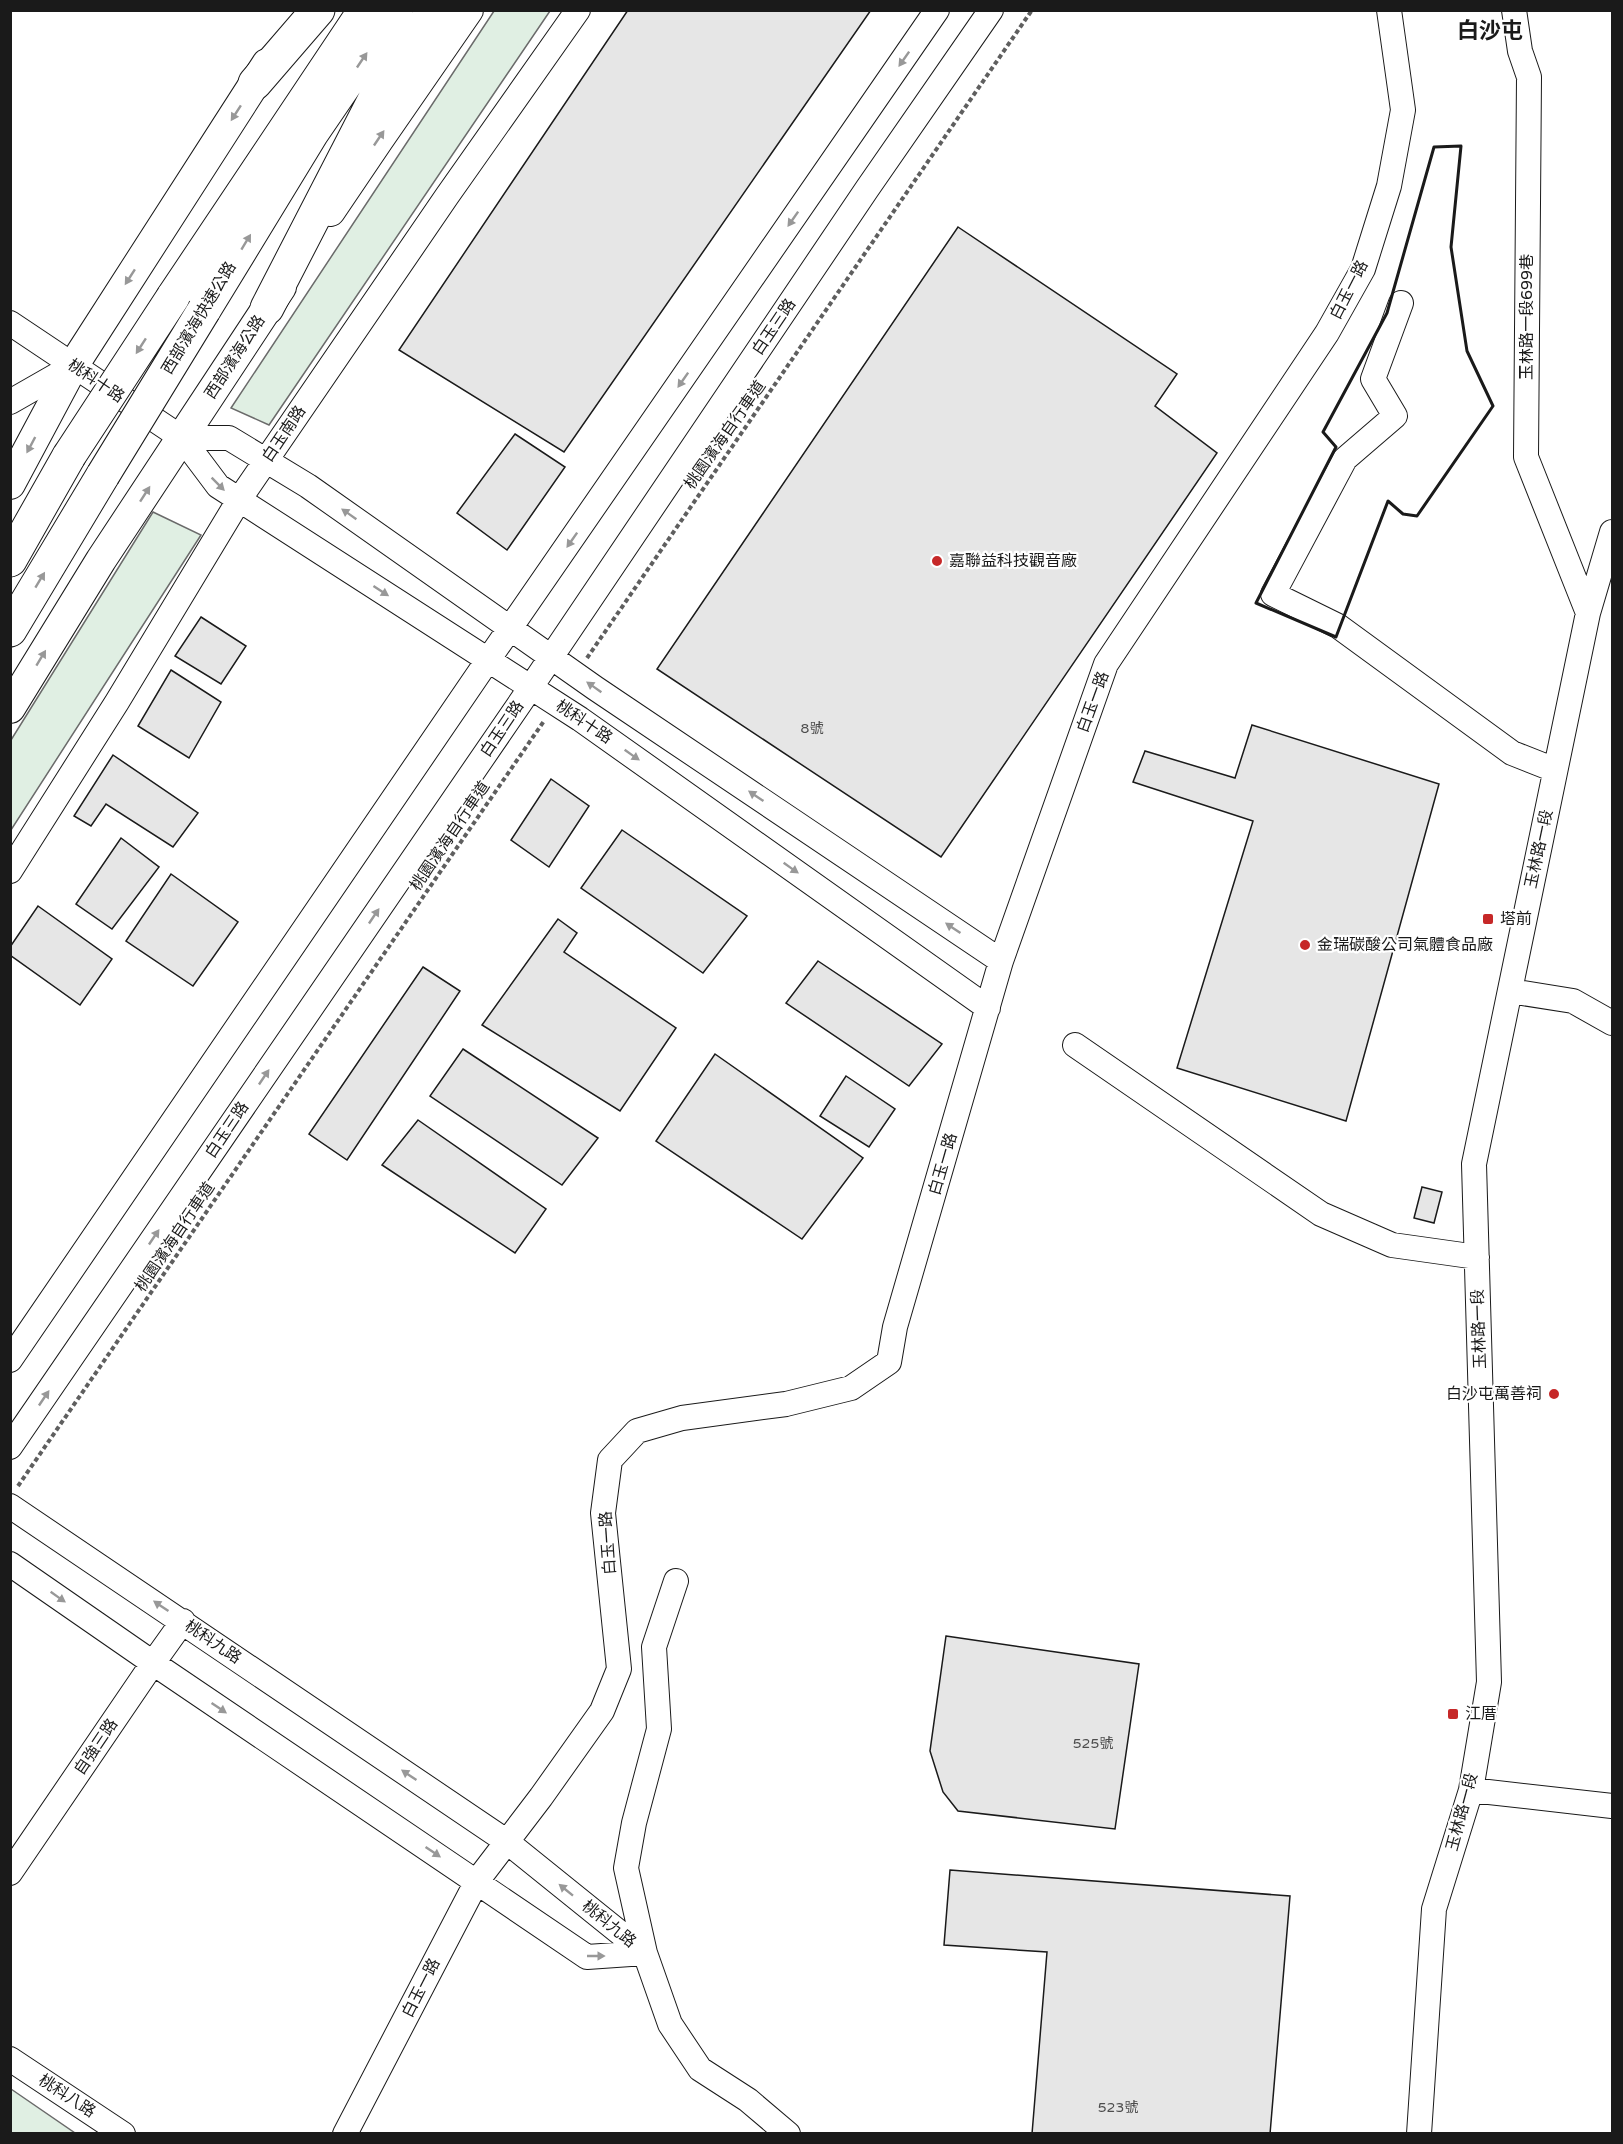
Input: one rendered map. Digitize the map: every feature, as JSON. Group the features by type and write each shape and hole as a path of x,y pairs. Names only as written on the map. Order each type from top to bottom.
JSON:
{"highway":[{"path":"255,83 318,10"},
{"name":"西部濱海快速公路","path":"10,560 69,456 365,10"},
{"name":"西部濱海快速公路","path":"10,630 312,133 396,10"},
{"path":"267,308 381,87 434,10"}],"main road":[{"path":"10,484 73,366 302,10"},
{"name":"西部濱海公路","path":"10,708 101,560 378,140 468,10"}],"street":[{"name":"白玉南路","path":"10,871 117,702 239,500 447,196 578,10"},
{"path":"11,1359 488,660 938,10"},
{"name":"白玉三路","path":"10,1446 531,687 867,189 991,10"},
{"name":"白玉一路","path":"345,2133 477,1881 603,1711 619,1670 603,1513 610,1460 637,1431 682,1418 786,1404 851,1388 889,1362 895,1327 1001,961 1106,664 1327,333 1363,269 1389,186 1403,110 1389,10"},
{"name":"玉林路一段699巷","path":"1514,10 1520,51 1529,77 1526,457 1587,613"},
{"path":"1401,303 1373,379 1395,416 1346,459 1273,594 1338,626 1512,753 1555,770"},
{"name":"桃科十路","path":"10,323 182,438 218,486 556,703 988,1008"},
{"path":"10,402 73,366"},
{"name":"桃科十路","path":"182,438 229,438 308,486 551,657 1001,961"},
{"name":"玉林路一段","path":"1419,2133 1434,1909 1471,1790 1489,1682 1474,1164 1587,613 1612,531"},
{"path":"1510,991 1574,1001 1612,1023"},
{"path":"1075,1045 1321,1214 1392,1245 1477,1257"},
{"name":"桃科九路","path":"14,1497 183,1621 506,1842 645,1953"},
{"name":"桃科九路","path":"10,1564 587,1957 645,1953"},
{"path":"676,1581 654,1647 659,1729 634,1823 626,1868 645,1953 670,2024 700,2069 748,2100 788,2133"},
{"name":"自強三路","path":"10,1873 183,1621"},
{"path":"1471,1790 1612,1806"},
{"name":"桃科八路","path":"10,2059 123,2133"}],"path":[{"name":"桃園濱海自行車道","path":"576,674 1032,10"},
{"name":"桃園濱海自行車道","path":"14,1497 556,703"}],"green space":[{"path":"494,11 550,11 269,425 231,408"},
{"path":"153,512 201,535 11,830 11,740"},
{"path":"11,2089 75,2133 11,2133"}],"building":[{"path":"628,10 871,10 564,452 399,350"},
{"name":"嘉聯益科技觀音廠","path":"958,227 1177,374 1155,406 1217,453 941,857 657,669"},
{"path":"515,434 565,467 507,550 457,513"},
{"path":"201,617 246,646 221,684 175,656"},
{"path":"171,670 221,702 189,758 138,726"},
{"name":"金瑞碳酸公司氣體食品廠","path":"1252,725 1439,784 1346,1121 1177,1068 1253,821 1133,782 1145,751 1235,778"},
{"path":"113,755 198,813 173,847 106,804 91,826 74,816"},
{"path":"551,779 589,806 549,867 511,840"},
{"path":"622,830 747,916 703,973 581,888"},
{"path":"121,838 159,867 112,929 76,904"},
{"path":"171,874 238,922 193,986 126,941"},
{"path":"38,906 112,959 80,1005 10,955 10,947"},
{"path":"558,919 577,933 564,952 676,1028 620,1111 482,1025"},
{"path":"818,961 942,1044 909,1086 786,1003"},
{"path":"423,967 460,991 347,1160 309,1134"},
{"path":"463,1049 598,1138 562,1185 430,1096"},
{"path":"715,1054 863,1158 802,1239 656,1141"},
{"path":"846,1076 895,1109 869,1147 820,1116"},
{"path":"418,1120 546,1209 515,1253 382,1165"},
{"path":"1422,1187 1442,1192 1434,1223 1414,1218"},
{"path":"946,1636 1139,1664 1115,1829 958,1811 943,1792 930,1751"},
{"path":"950,1870 1290,1896 1270,2134 1032,2134 1047,1952 944,1945"}],"wall":[{"path":"1461,146 1451,247 1467,351 1493,406 1417,516 1403,514 1388,501 1336,637 1256,603 1336,447 1323,432 1387,313 1434,147 1461,146"}],"place":[{"name":"嘉聯益科技觀音廠","path":"937,561"},
{"name":"塔前","path":"1488,919"},
{"name":"金瑞碳酸公司氣體食品廠","path":"1305,945"},
{"name":"白沙屯萬善祠","path":"1554,1394"},
{"name":"江厝","path":"1453,1714"}],"district":[{"name":"白沙屯","path":"1490,31"}]}
